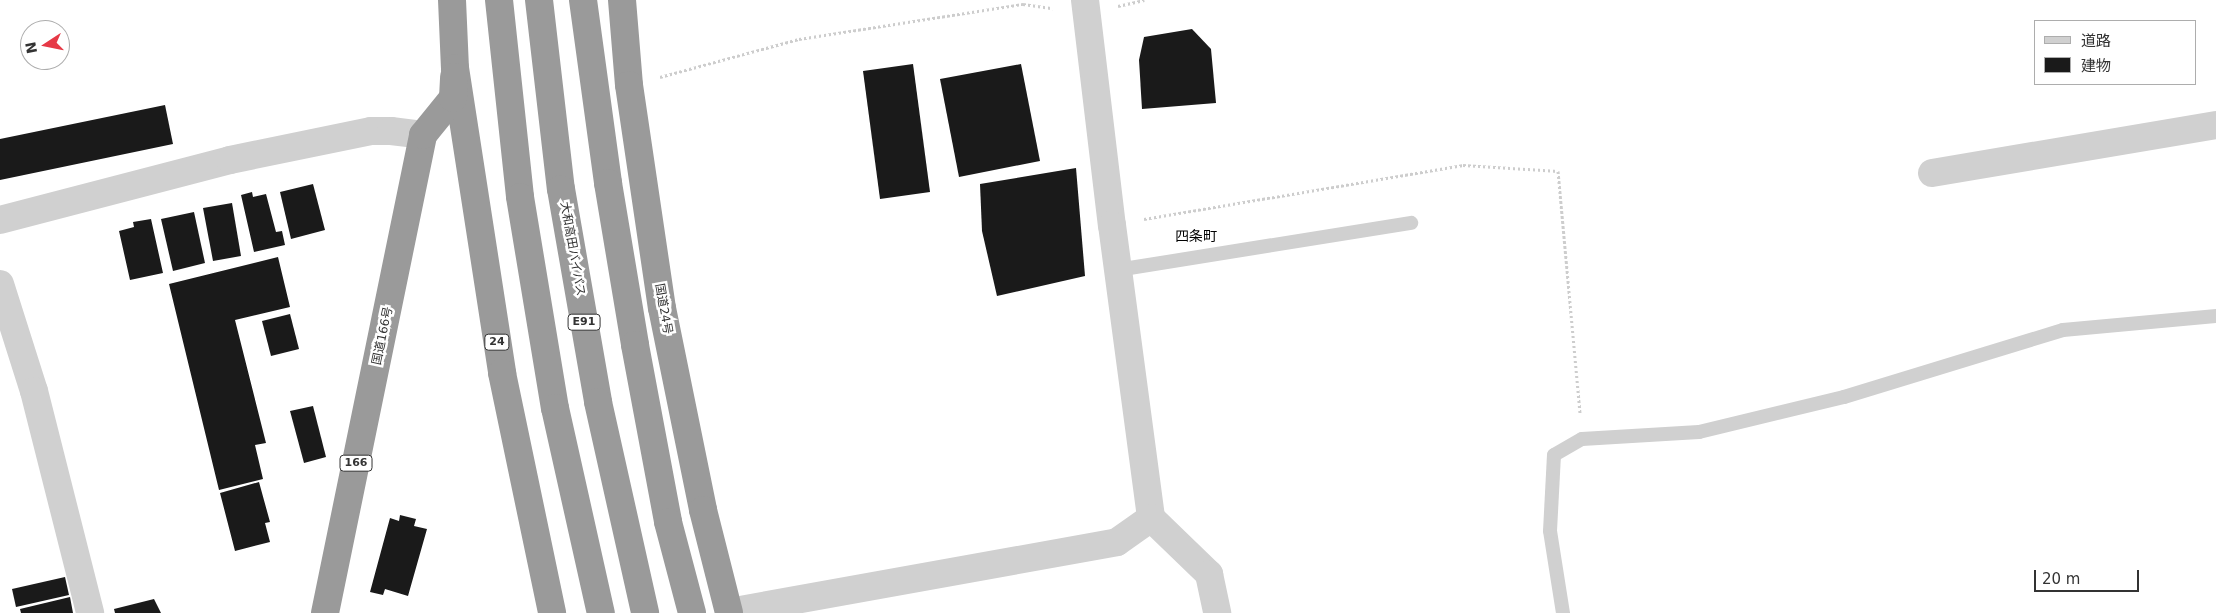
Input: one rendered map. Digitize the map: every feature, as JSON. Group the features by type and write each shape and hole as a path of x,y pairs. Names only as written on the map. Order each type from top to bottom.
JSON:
{"highway":[{"name":"24","path":"452,0 454,68 502,373 552,613"},
{"path":"499,0 520,197 552,389 601,613"},
{"name":"大和高田バイパス","path":"539,0 561,189 596,392 645,613"},
{"path":"583,0 608,183 668,522 692,613"},
{"name":"国道24号","path":"622,0 629,85 662,308 703,510 727,613"},
{"name":"国道166号","path":"324,613 388,312 423,135 453,98 454,68"}],"street":[{"path":"1086,7 1117,270 1151,518 1209,574 1216,613"},
{"path":"1932,173 2216,125"},
{"path":"0,220 230,160 352,135 390,131 423,135"},
{"path":"0,284 34,391 90,613"},
{"path":"727,613 1117,542 1151,518"}],"lane":[{"path":"1117,270 1411,223"},
{"path":"1563,613 1550,531 1554,455 1582,439 1699,432 1844,397 2063,330 2216,316"}],"path":[{"path":"629,85 799,39 1022,4 1086,7"}],"building":[{"path":"1192,29 1211,49 1216,103 1142,109 1139,60 1144,37"},
{"path":"913,64 930,192 880,199 863,71"},
{"path":"1021,64 1040,161 959,177 940,79"},
{"path":"165,105 173,144 0,180 0,139"},
{"path":"1076,168 1085,276 997,296 982,231 980,184"},
{"path":"313,184 325,230 291,239 280,192"},
{"path":"252,192 253,197 266,194 276,232 282,231 285,245 254,252 241,195"},
{"path":"232,203 241,256 213,261 203,208"},
{"path":"194,212 205,263 173,271 161,219"},
{"path":"151,219 163,273 130,280 119,231 134,227 133,222"},
{"path":"278,257 290,307 235,320 266,443 255,445 263,479 219,490 169,284"},
{"path":"290,314 299,349 271,356 262,321"},
{"path":"313,406 326,457 304,463 290,411"},
{"path":"259,482 270,522 265,523 270,542 235,551 220,493"},
{"path":"400,515 416,519 414,526 427,529 408,596 385,589 383,595 370,592 390,518 399,521"},
{"path":"65,577 69,595 16,607 12,589"},
{"path":"70,597 73,613 21,613 20,609"},
{"path":"154,599 161,613 115,613 114,609"}],"district":[{"name":"四条町","path":"1196,236"}]}
